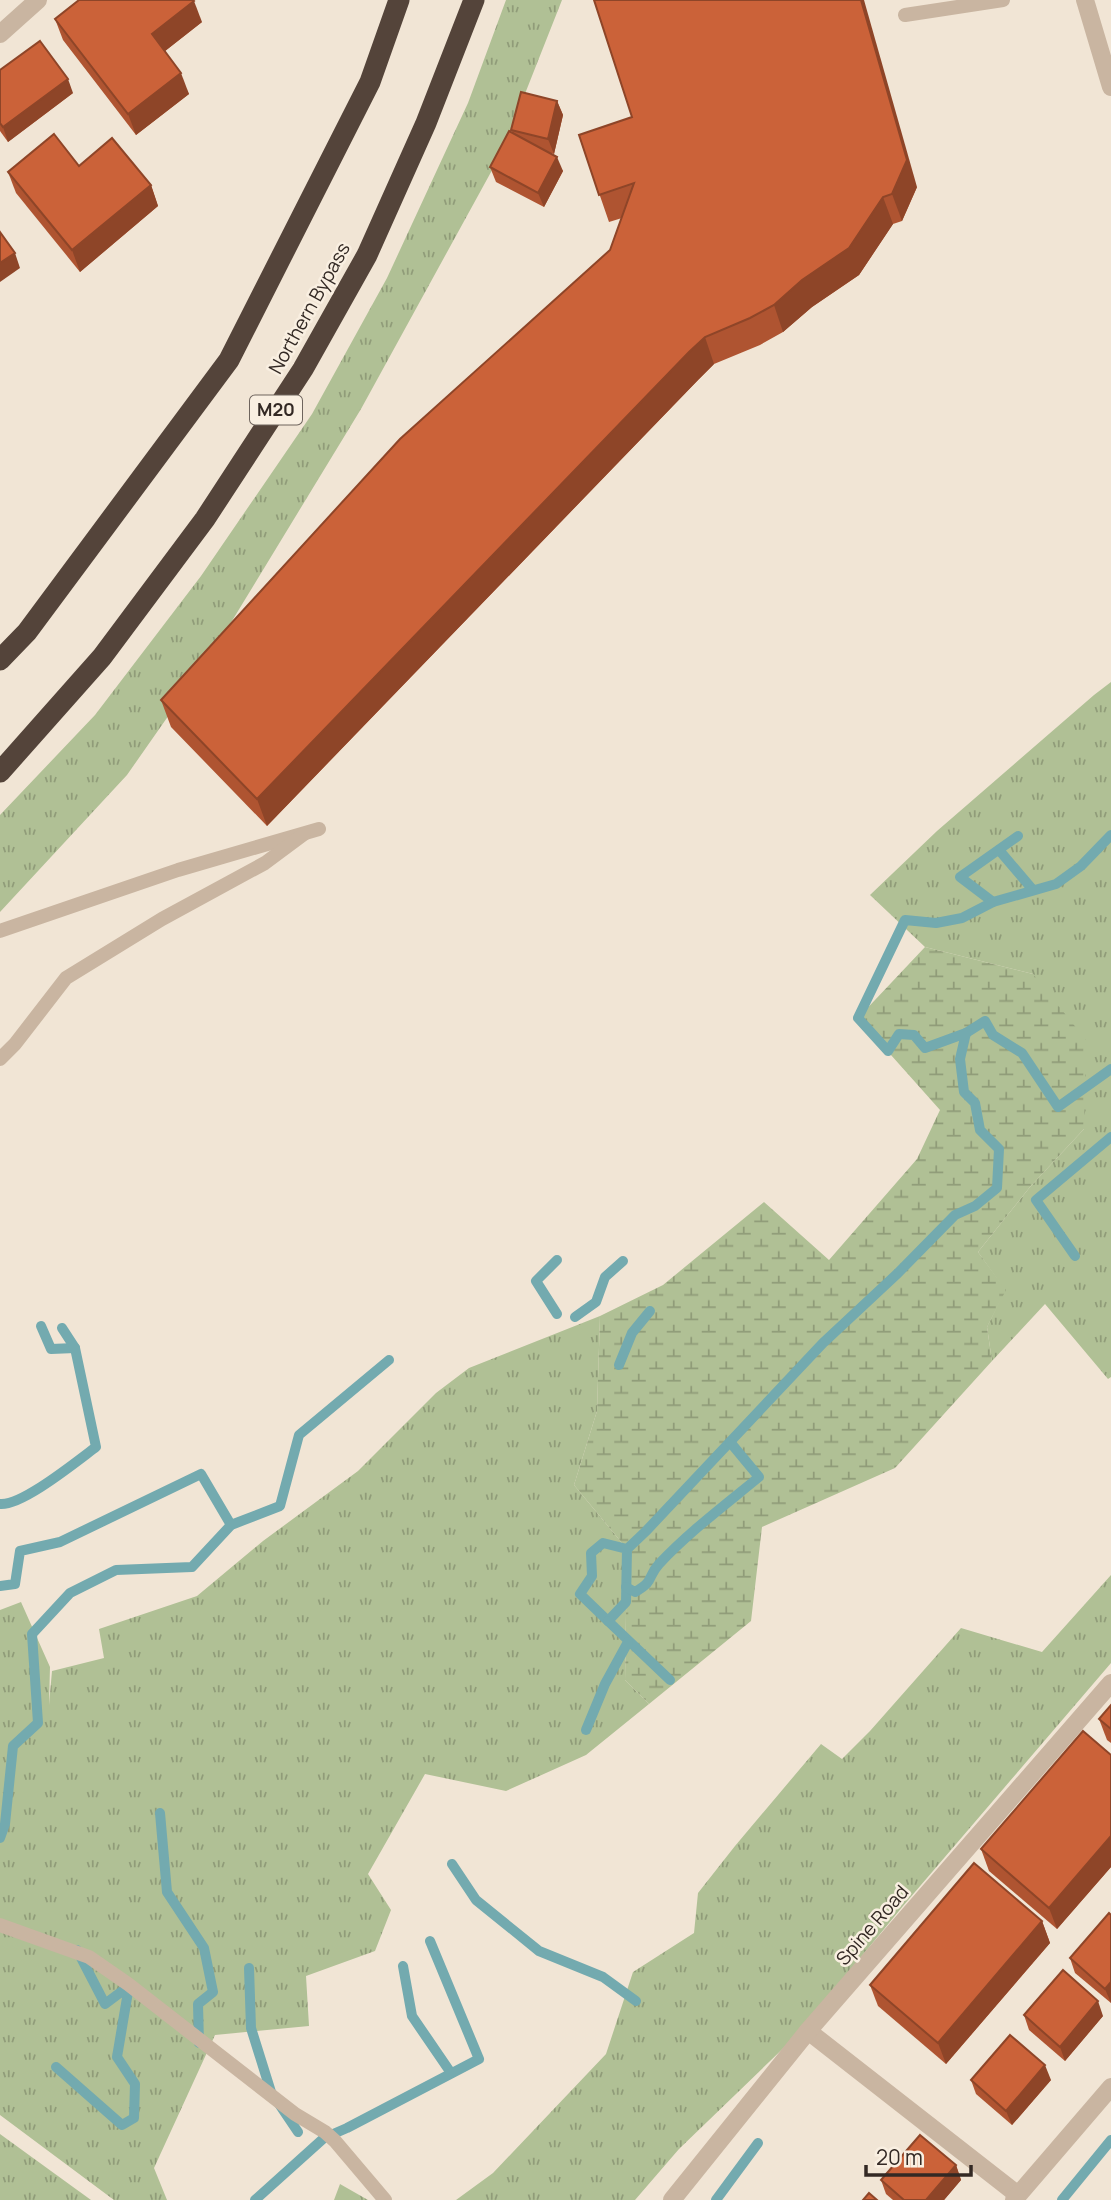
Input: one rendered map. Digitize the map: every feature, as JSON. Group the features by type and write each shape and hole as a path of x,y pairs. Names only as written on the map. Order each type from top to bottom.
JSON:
{"highway":[{"path":"0,660 27,632 229,360 370,82 399,0"},
{"name":"Northern Bypass","path":"0,772 110,647 205,519 303,369 366,254 426,123 474,0"}],"street":[{"path":"0,34 38,0"},
{"path":"1085,0 1111,87"},
{"name":"Spine Road","path":"672,2200 808,2031 1111,1683"},
{"path":"808,2031 1016,2198 1111,2087"}],"lane":[{"path":"905,15 1003,0"},
{"path":"0,931 178,870 319,829"},
{"path":"0,1059 15,1044 66,978 162,919 265,863 304,834"},
{"path":"0,1926 89,1956 295,2114 330,2136 385,2200"}],"green space":[{"path":"506,0 562,0 502,152 361,409 213,652 127,775 0,912 0,815 95,715 201,576 312,414 387,278 468,103"},
{"path":"1111,682 1111,1377 1108,1379 1045,1304 992,1361 987,1327 1005,1290 978,1252 1030,1187 1084,1129 1033,974 925,947 870,895 937,831"},
{"path":"925,947 1033,974 1086,1040 1084,1129 1030,1187 978,1252 1006,1290 987,1327 992,1361 895,1468 762,1527 751,1621 649,1704 625,1680 627,1549 574,1485 597,1411 600,1316 663,1285 764,1202 829,1260 917,1159 940,1110 858,1018"},
{"path":"600,1316 597,1411 574,1485 627,1549 625,1680 649,1704 586,1755 506,1791 425,1774 368,1874 391,1910 375,1951 306,1976 309,2026 215,2035 154,2168 167,2200 114,2200 0,2115 0,1610 21,1602 50,1667 49,1705 52,1671 104,1658 99,1629 197,1596 263,1541 358,1471 436,1393 469,1368"},
{"path":"1111,1575 1111,1663 903,1906 796,2036 679,2149 635,2200 456,2200 493,2173 606,2054 633,1972 694,1933 698,1893 821,1744 842,1759 961,1628 1042,1652"},
{"path":"0,2134 91,2200 0,2200"},
{"path":"340,2184 368,2200 334,2200"}],"building":[{"path":"79,0 193,0 152,34 181,73 128,114 55,19"},
{"path":"594,0 861,0 907,160 892,194 883,197 849,248 802,280 774,305 705,337 257,799 161,700 400,439 610,250 634,183 599,195 579,135 632,117"},
{"path":"40,41 68,79 3,127 0,123 0,70"},
{"path":"521,92 557,101 548,139 511,130"},
{"path":"509,131 557,157 538,193 490,167"},
{"path":"54,134 79,166 112,138 151,185 72,250 8,172"},
{"path":"0,232 15,253 0,263"},
{"path":"1111,1705 1111,1729 1099,1719"},
{"path":"1083,1731 1111,1755 1111,1836 1049,1908 981,1849"},
{"path":"974,1863 1042,1921 938,2043 870,1985"},
{"path":"1109,1913 1111,1982 1105,1989 1070,1958"},
{"path":"1063,1970 1098,2001 1060,2047 1024,2015"},
{"path":"1010,2035 1045,2065 1006,2111 971,2080"},
{"path":"920,2135 956,2165 926,2200 904,2200 881,2180"},
{"path":"869,2193 877,2200 863,2200"}],"waterway":[{"path":"627,1549 626,1602 608,1621 580,1594 592,1576 591,1553 603,1543 627,1549 823,1343 955,1215 975,1206 997,1188 999,1149 980,1130 975,1103 964,1092 960,1059 966,1033 925,1048 914,1035 899,1034 888,1051 858,1018 905,920 936,923 962,918 993,902 1056,884 1081,866 1111,835"},
{"path":"993,902 960,877 1018,836"},
{"path":"999,850 1033,890"},
{"path":"966,1033 985,1021 993,1035 1022,1053 1058,1107 1111,1069"},
{"path":"1075,1256 1036,1200 1111,1137"},
{"path":"557,1260 536,1281 557,1314"},
{"path":"575,1317 596,1302 605,1277 623,1261"},
{"path":"619,1365 632,1333 650,1311"},
{"path":"41,1326 51,1349 75,1348"},
{"path":"0,1504 10,1503 35,1491 96,1447 75,1348 62,1328"},
{"path":"0,1838 5,1824 13,1746 38,1723 32,1634 70,1593 116,1570 192,1567 231,1525 280,1506 299,1435 389,1360"},
{"path":"626,1587 635,1592 646,1585 655,1568 671,1552 759,1477 730,1442"},
{"path":"0,1586 15,1584 20,1551 60,1542 201,1474 231,1525"},
{"path":"608,1621 670,1680"},
{"path":"586,1730 605,1684 628,1642"},
{"path":"160,1813 167,1892 204,1948 213,1992 198,2004 199,2043"},
{"path":"452,1864 476,1900 539,1951 603,1977 636,2001"},
{"path":"255,2200 324,2138 479,2059 430,1941"},
{"path":"56,2067 122,2125 134,2118 135,2084 117,2057 129,1986 105,2004 77,1950"},
{"path":"403,1966 412,2016 451,2073"},
{"path":"249,1968 251,2028 271,2092 298,2132"},
{"path":"1062,2200 1111,2140"},
{"path":"716,2200 758,2143"}]}
